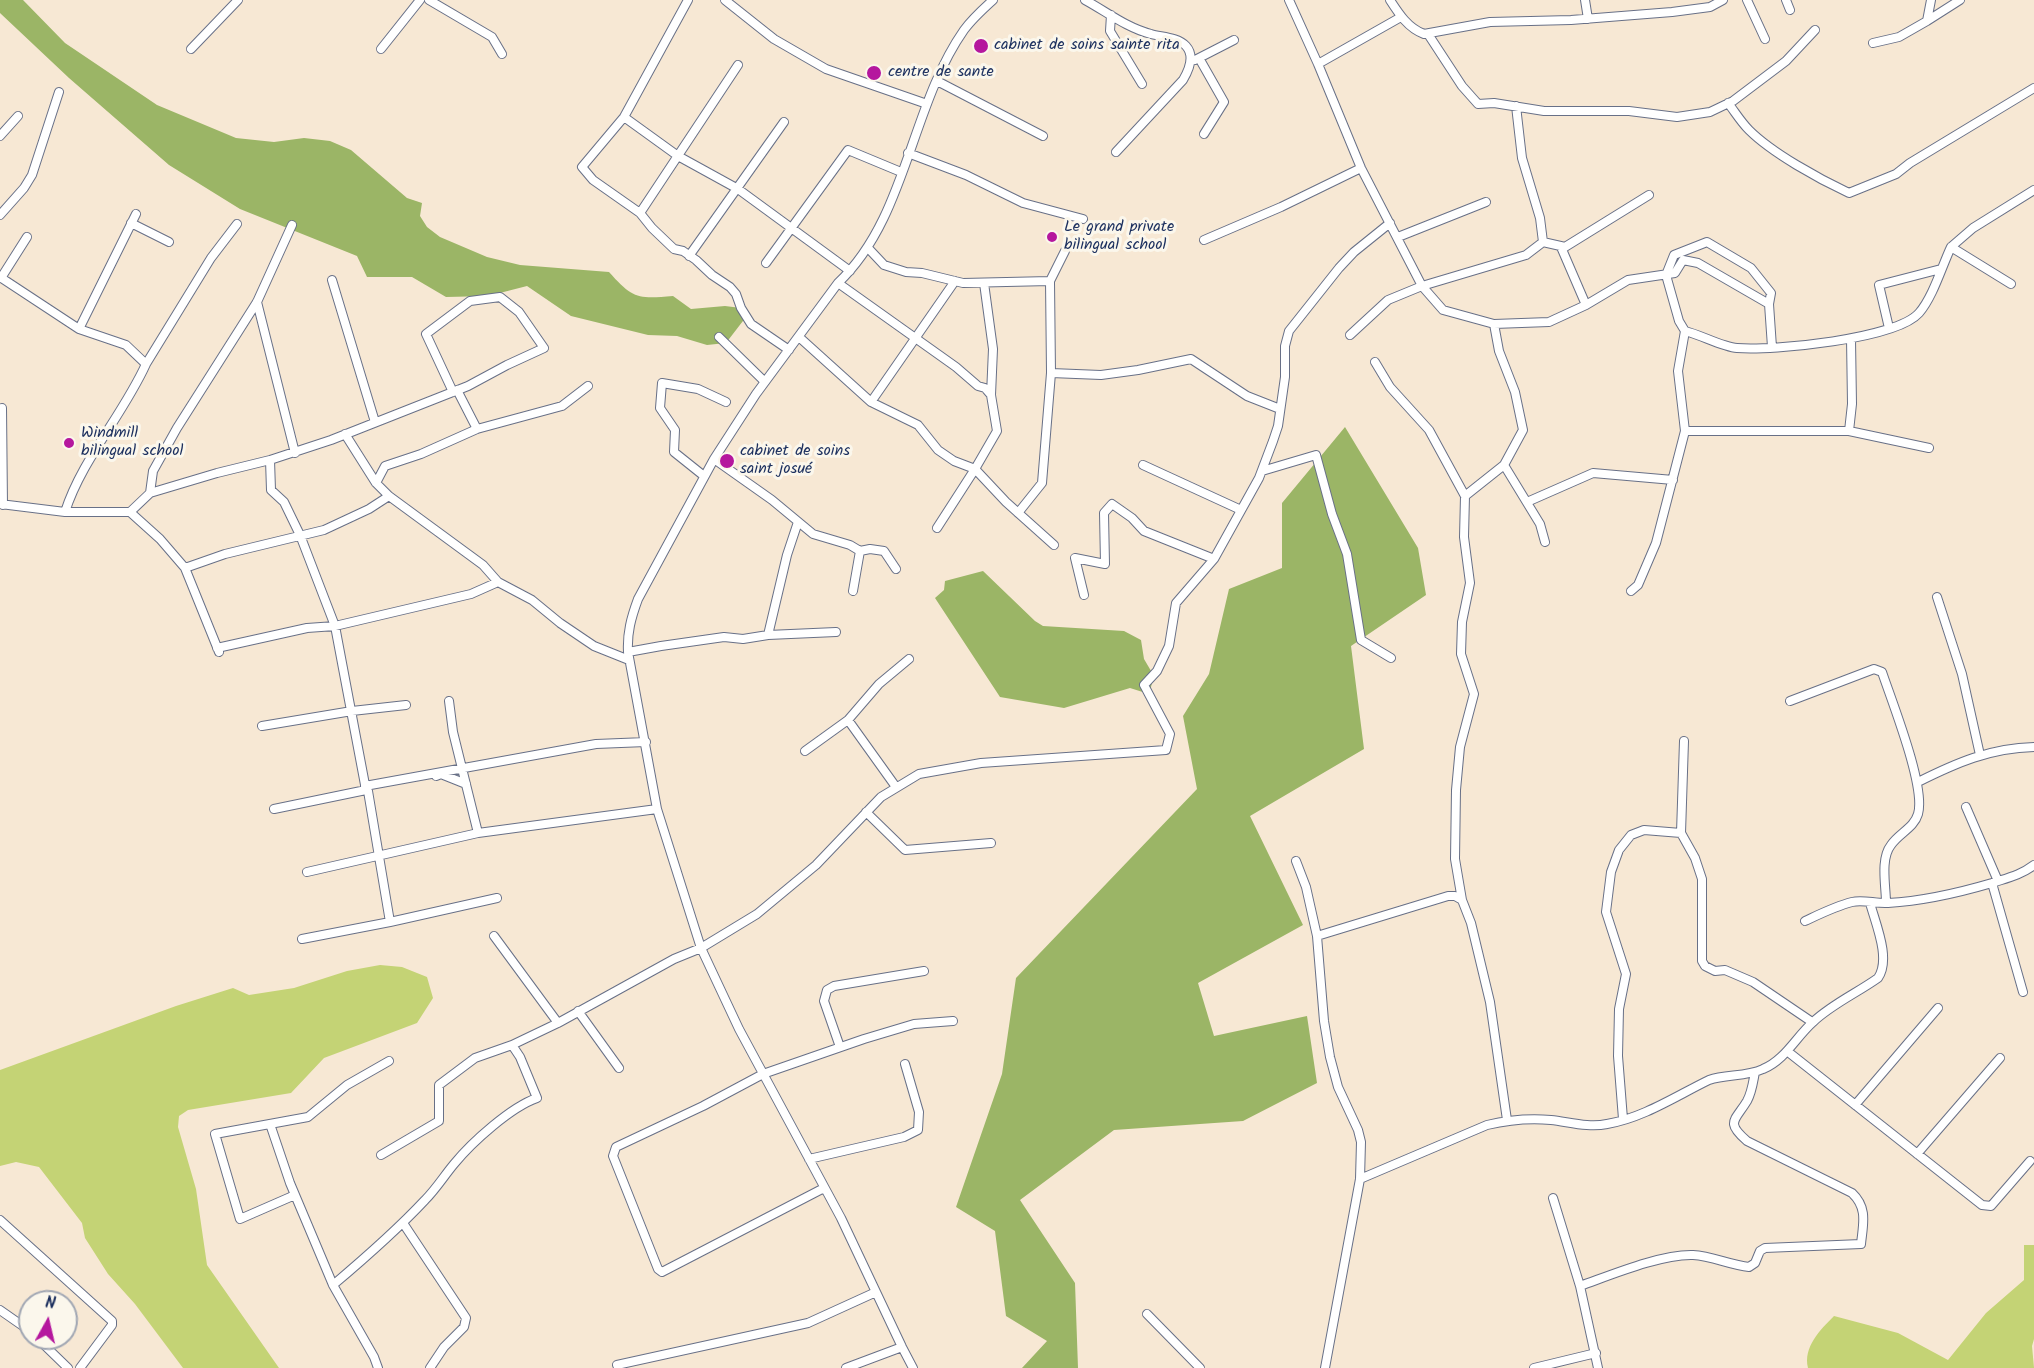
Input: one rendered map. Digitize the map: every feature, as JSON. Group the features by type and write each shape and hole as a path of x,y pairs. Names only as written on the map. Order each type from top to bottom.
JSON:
{"street":[{"path":"190,49 238,0"},
{"path":"381,49 420,0"},
{"path":"429,0 492,38 502,54"},
{"path":"688,0 624,117 582,167 593,180 640,213 651,228 674,249 683,251 712,275 730,286 751,324 789,350"},
{"path":"913,1368 824,1188 734,1019 701,948 657,809 627,638 629,623 638,599 714,459 765,382 838,284 868,248 894,193 937,81 965,28 993,0"},
{"path":"1085,0 1123,24 1186,45 1224,102 1204,134"},
{"path":"1289,0 1361,168 1422,286 1443,310 1494,324 1549,322 1586,305 1628,280 1675,273 1683,260 1698,263 1769,304"},
{"path":"1390,0 1401,17 1418,32 1428,34 1490,22 1588,19 1672,12 1710,7 1723,0"},
{"path":"1585,0 1588,19"},
{"path":"1747,0 1765,39"},
{"path":"1786,0 1791,10"},
{"path":"1927,21 1931,0"},
{"path":"1873,43 1899,37 1960,0"},
{"path":"730,2 774,39 826,69 927,104"},
{"path":"1111,15 1110,31 1142,84"},
{"path":"1318,64 1401,17"},
{"path":"1428,34 1462,86 1478,104 1516,106 1544,111 1629,111 1677,117 1710,112 1728,104 1786,61 1815,30"},
{"path":"1116,152 1183,80 1195,60 1234,40"},
{"path":"640,213 738,65"},
{"path":"937,81 1043,136"},
{"path":"1728,104 1748,129 1760,139 1849,194 1896,174 2034,88"},
{"path":"0,215 24,188 32,175 59,92"},
{"path":"1516,106 1522,159 1540,218 1543,242"},
{"path":"0,136 18,116"},
{"path":"624,117 678,156 738,189 850,272"},
{"path":"689,256 784,122"},
{"path":"766,263 848,150 901,172"},
{"path":"908,153 966,175 1023,203 1083,219"},
{"path":"1204,240 1281,207 1361,168"},
{"path":"1772,347 1769,304 1771,293 1751,268 1707,242 1674,255 1666,275 1679,321 1685,331 1735,349 1803,346 1851,339 1889,328 1918,314 1929,297 1951,246 1973,228 2034,190"},
{"path":"1543,242 1561,247 1574,243 1649,195"},
{"path":"1398,237 1486,202"},
{"path":"79,329 136,214"},
{"path":"381,1155 439,1121 439,1085 476,1058 512,1045 558,1023 665,964 701,948 757,914 816,865 881,796 919,774 981,762 1166,750 1170,734 1144,685 1157,671 1169,646 1176,603 1214,559 1262,471 1278,426 1285,377 1285,346 1289,331 1339,268 1354,252 1390,223"},
{"path":"131,224 169,242"},
{"path":"65,512 82,472 129,397 146,364 211,258 237,224"},
{"path":"150,493 153,471 177,428 257,302 292,225"},
{"path":"27,237 1,278 79,329 126,345 146,364"},
{"path":"1350,336 1388,300 1422,286 1526,255 1543,242"},
{"path":"1951,246 2011,284"},
{"path":"1561,247 1586,305"},
{"path":"868,248 884,265 906,272 922,273 963,283 1050,281"},
{"path":"1018,513 1042,483 1051,373 1050,281 1065,251"},
{"path":"1889,328 1879,285 1941,269"},
{"path":"332,280 375,422"},
{"path":"871,402 955,280"},
{"path":"937,528 997,431 992,395 993,349 984,283"},
{"path":"838,284 992,395"},
{"path":"130,512 150,493 295,453 455,391 544,348 519,312 500,297 470,301 426,334 455,391 477,429"},
{"path":"257,302 295,453"},
{"path":"1465,496 1504,465 1523,430 1515,392 1499,351 1494,324"},
{"path":"1631,591 1638,585 1656,543 1685,430 1678,371 1685,331"},
{"path":"799,337 871,402 918,425 938,450 954,461 975,469 1018,513 1054,545"},
{"path":"719,338 765,382"},
{"path":"1849,431 1852,404 1851,339"},
{"path":"1051,373 1101,375 1191,359 1247,396 1280,409"},
{"path":"1375,362 1390,387 1429,430 1465,496 1464,537 1470,583 1462,622 1461,654 1474,694 1460,747 1456,790 1455,859 1462,900 1471,923 1490,1002 1507,1120"},
{"path":"704,476 674,452 675,430 660,408 662,383 698,389 726,402"},
{"path":"376,483 386,466 421,454 477,429 562,406 588,386"},
{"path":"2,408 1,505 65,512 130,512 160,539 185,568 218,650 307,628 335,626 471,594 498,582"},
{"path":"1685,430 1849,431 1929,448"},
{"path":"345,434 376,483 389,496 483,565 498,582 532,600 594,646 629,656 660,646 724,638 743,639 768,634 836,632"},
{"path":"1262,471 1316,455 1332,514 1347,554 1361,640 1391,658"},
{"path":"714,459 772,500 813,534 850,544 860,551 870,549 884,551 896,569"},
{"path":"270,460 271,490 284,502 300,535 335,626 390,922"},
{"path":"1143,465 1241,510"},
{"path":"1504,465 1540,524 1545,542"},
{"path":"1527,502 1593,473 1673,480"},
{"path":"185,568 225,554 324,530 369,509 389,496"},
{"path":"1084,595 1075,558 1105,564 1104,513 1112,504 1132,518 1144,531 1214,559"},
{"path":"768,634 787,555 798,522"},
{"path":"853,591 860,551"},
{"path":"1937,597 1962,674 1980,755"},
{"path":"806,751 848,720 879,684 909,659"},
{"path":"1790,701 1874,669 1882,672 1918,782 1919,807 1913,824 1890,846 1886,854 1886,903"},
{"path":"449,701 453,732 478,832"},
{"path":"262,726 352,711 406,705"},
{"path":"848,720 896,787"},
{"path":"1684,741 1681,832 1695,858 1702,879 1701,956 1705,966 1715,971 1725,970 1753,982 1812,1022"},
{"path":"274,809 462,768 596,744 646,742"},
{"path":"1918,782 1950,766 1980,755 2010,748 2034,747"},
{"path":"367,789 441,774 466,784"},
{"path":"1966,807 1995,882 2023,992"},
{"path":"307,872 478,832 657,809"},
{"path":"866,812 905,850 991,843"},
{"path":"1623,1119 1618,1056 1619,1009 1626,974 1606,912 1611,872 1619,850 1631,835 1644,830 1681,832"},
{"path":"1296,861 1306,887 1317,936 1324,1021 1338,1087 1358,1130 1361,1142 1360,1179 1325,1368"},
{"path":"1805,921 1862,900 1870,903 1886,903 1922,900 1961,892 2021,874 2034,865"},
{"path":"1317,936 1448,896 1455,896 1462,900"},
{"path":"302,939 497,898"},
{"path":"1360,1179 1487,1125 1507,1120 1548,1120 1600,1125 1639,1114 1709,1080 1721,1076 1755,1072 1768,1066 1787,1051 1812,1022 1878,978 1882,972 1884,956 1870,903"},
{"path":"494,936 558,1023"},
{"path":"840,1047 824,1001 827,990 834,986 924,971"},
{"path":"1855,1105 1938,1008"},
{"path":"578,1011 619,1068"},
{"path":"824,1188 664,1272 658,1269 635,1216 613,1151 616,1147 763,1074 914,1024 953,1021"},
{"path":"333,1285 403,1223 462,1156 515,1108 537,1098 512,1045"},
{"path":"1787,1051 1982,1205 1991,1206 2030,1161"},
{"path":"1917,1154 2000,1058"},
{"path":"295,1195 240,1219 215,1134 308,1117 347,1085 389,1061"},
{"path":"809,1159 904,1137 918,1130 919,1112 905,1064"},
{"path":"1580,1286 1669,1258 1692,1255 1749,1267 1755,1263 1760,1251 1765,1248 1862,1244 1863,1211 1860,1200 1747,1141 1735,1129 1734,1118 1750,1094 1755,1072"},
{"path":"270,1124 295,1195 333,1285 378,1368"},
{"path":"1553,1198 1580,1286 1598,1368"},
{"path":"0,1221 112,1321 112,1325 80,1368"},
{"path":"403,1223 465,1318 464,1327 444,1347 430,1368"},
{"path":"617,1365 808,1323 876,1292"},
{"path":"0,1310 18,1323"},
{"path":"1147,1314 1200,1368"},
{"path":"846,1368 902,1347"},
{"path":"49,1350 68,1368"},
{"path":"1534,1368 1596,1353"}],"green space":[{"path":"0,0 23,0 65,43 157,105 236,138 274,142 304,138 330,141 351,150 407,198 422,203 420,216 427,227 440,237 487,257 520,265 609,272 624,288 637,295 644,297 673,296 691,309 725,306 741,308 746,317 726,343 707,345 677,336 648,335 571,316 527,286 488,296 446,297 412,277 367,277 357,256 240,209 169,165 69,78 0,13"},
{"path":"1345,427 1418,548 1426,595 1351,646 1364,749 1250,816 1303,925 1198,983 1214,1036 1307,1016 1317,1083 1243,1121 1114,1130 1020,1200 1075,1283 1078,1368 1022,1368 1047,1341 1006,1316 995,1231 956,1207 1002,1074 1016,978 1197,789 1183,716 1209,674 1229,589 1282,568 1282,503"},
{"path":"983,571 1043,626 1124,631 1141,640 1144,659 1154,676 1149,694 1130,688 1064,708 1000,697 935,598 944,590 945,581"},
{"path":"380,965 402,967 427,977 433,998 417,1023 324,1058 291,1093 188,1110 179,1116 178,1127 196,1189 207,1265 279,1368 183,1368 135,1304 108,1274 85,1238 82,1223 39,1167 16,1162 0,1166 0,1070 176,1006 233,988 249,995 294,988 347,971"},
{"path":"2024,1245 2034,1245 2034,1339 2032,1346 2034,1368 1808,1368 1810,1346 1818,1333 1834,1316 1898,1333 1948,1360 1986,1313 2024,1280"}],"place":[{"name":"cabinet de soins sainte rita","path":"981,46"},
{"name":"centre de sante","path":"874,73"},
{"name":"Le grand private bilingual school","path":"1052,237"},
{"name":"Windmill bilingual school","path":"69,443"},
{"name":"cabinet de soins saint josué","path":"727,461"}]}
